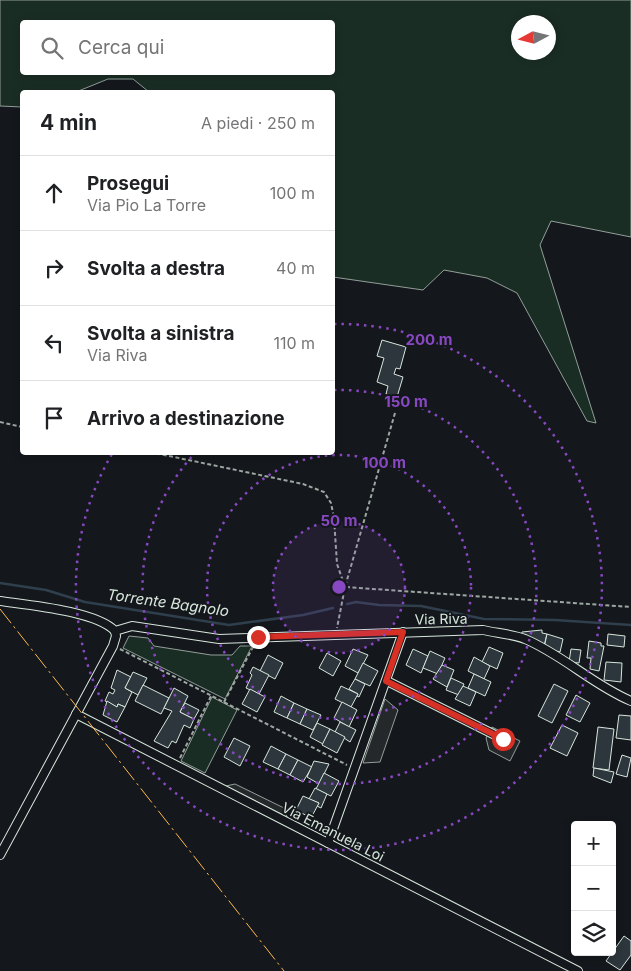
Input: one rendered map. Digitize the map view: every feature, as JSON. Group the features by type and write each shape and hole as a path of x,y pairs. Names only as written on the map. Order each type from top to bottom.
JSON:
{"street":[{"path":"0,601 84,616 104,622 115,631 116,636 113,646 24,815 0,855"},
{"name":"Via Riva","path":"115,631 132,626 208,639 336,633 483,630 523,638 566,661 616,694 631,701"},
{"path":"328,843 403,632"},
{"path":"386,681 503,739"},
{"name":"Via Emanuela Loi","path":"76,714 176,767 578,971"}],"path":[{"path":"336,633 338,614 345,587 395,413"},
{"path":"0,422 20,426"},
{"path":"164,455 303,484 324,492 331,502 337,564 345,587"},
{"path":"345,587 631,607"},
{"path":"224,702 258,637"},
{"path":"113,646 355,769"},
{"path":"176,767 212,696"}],"green space":[{"path":"0,0 631,0 631,237 551,221 540,245 596,423 587,421 517,293 487,278 444,270 423,290 335,277 335,90 147,90 133,79 108,79 81,90 20,90 20,107 0,106"},
{"path":"129,636 148,638 154,646 211,655 232,655 240,646 252,646 225,699 123,648"},
{"path":"212,697 237,710 205,773 181,761"}],"shaded area":[{"path":"385,699 398,710 380,762 363,763"},
{"path":"492,727 520,741 510,761 489,750 486,738"},
{"path":"235,784 284,808 287,817 226,786"}],"building":[{"path":"382,340 406,347 400,369 396,368 394,374 403,377 397,397 386,394 388,386 377,382 384,358 377,356"},
{"path":"542,630 542,633 547,634 544,646 521,636 522,632"},
{"path":"547,634 563,639 560,652 544,648"},
{"path":"608,634 625,636 624,647 607,645"},
{"path":"589,641 601,643 601,646 604,646 599,671 590,669 591,658 587,658"},
{"path":"489,647 503,653 497,669 482,662"},
{"path":"353,649 368,655 358,673 345,666"},
{"path":"413,649 428,656 421,673 406,665"},
{"path":"571,649 581,650 579,663 569,662"},
{"path":"430,651 445,658 438,674 423,668"},
{"path":"327,653 341,661 333,676 319,668"},
{"path":"268,655 283,663 275,679 260,671"},
{"path":"474,657 490,666 484,679 468,671"},
{"path":"606,662 622,663 621,682 604,680"},
{"path":"363,663 378,671 370,686 355,679"},
{"path":"442,665 454,670 447,687 433,679"},
{"path":"253,667 269,675 259,694 246,688 252,675 250,673"},
{"path":"117,670 131,677 125,688 132,692 125,707 118,704 117,707 105,701 109,692 113,694 115,690 111,688"},
{"path":"133,672 147,678 138,695 125,688"},
{"path":"474,674 491,682 485,696 468,688"},
{"path":"451,678 464,684 459,695 446,690"},
{"path":"355,679 365,684 359,697 357,696 358,694 349,689"},
{"path":"554,684 568,691 552,723 538,716"},
{"path":"143,685 169,698 161,714 135,701"},
{"path":"341,686 358,694 351,707 335,699"},
{"path":"463,686 476,692 470,706 455,699"},
{"path":"174,688 188,696 180,712 194,719 190,728 184,725 176,743 172,741 168,748 154,741 172,711 164,708"},
{"path":"250,689 265,697 257,712 242,704"},
{"path":"576,695 590,703 580,722 566,715"},
{"path":"281,696 294,703 287,718 274,712"},
{"path":"107,701 117,707 118,704 125,707 117,722 103,715"},
{"path":"342,702 357,710 349,727 334,718"},
{"path":"185,703 199,710 194,719 180,712"},
{"path":"294,703 307,709 300,724 287,718"},
{"path":"307,709 321,715 313,730 300,724"},
{"path":"619,715 631,716 631,740 616,738"},
{"path":"340,722 356,730 350,742 335,732"},
{"path":"317,723 330,729 323,744 310,737"},
{"path":"562,725 578,733 567,756 550,748"},
{"path":"598,727 614,729 609,770 593,768"},
{"path":"330,729 345,737 337,753 322,745"},
{"path":"234,738 250,746 240,766 224,757"},
{"path":"271,746 286,754 278,769 263,762"},
{"path":"286,754 298,760 290,775 278,769"},
{"path":"622,755 631,758 627,777 616,774"},
{"path":"298,760 312,767 303,782 290,775"},
{"path":"314,761 329,764 319,784 307,777"},
{"path":"594,768 614,772 611,783 593,776"},
{"path":"324,773 339,781 331,796 316,789"},
{"path":"315,788 327,794 321,808 317,806 319,803 309,799"},
{"path":"303,796 319,803 311,818 296,810"},
{"path":"624,936 631,941 631,955 620,970 606,961 610,956 616,956 616,947"}],"waterway":[{"name":"Torrente Bagnolo","path":"0,583 46,590 85,602 229,625 303,615 333,608"},
{"name":"Torrente Bagnolo","path":"347,604 356,602 379,605 421,606 484,619 555,620 631,625"}],"power":[{"path":"0,609 284,971"}],"route":[{"path":"258,637 403,632 386,681 503,739"}]}
